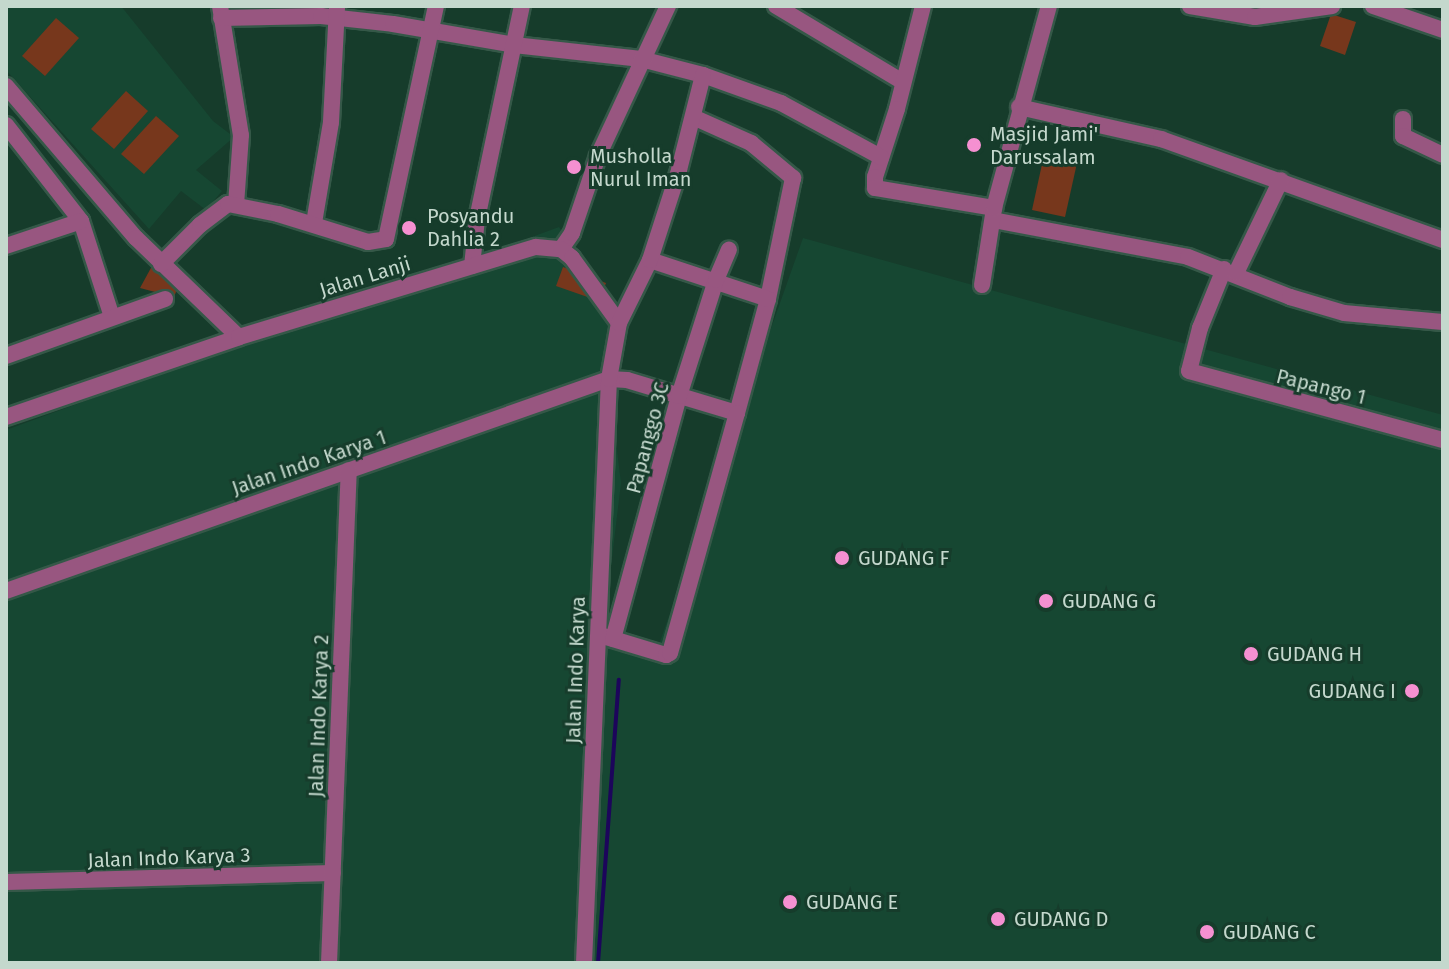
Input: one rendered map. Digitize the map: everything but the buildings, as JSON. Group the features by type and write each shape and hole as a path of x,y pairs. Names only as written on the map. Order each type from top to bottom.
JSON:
{"street":[{"path":"433,31 436,6"},
{"path":"472,266 477,219 522,6"},
{"path":"619,323 590,279 561,249 572,233 598,156 668,6"},
{"path":"776,6 903,82"},
{"path":"923,6 874,183 879,190 1146,246 1230,271 1290,297 1344,313 1443,322"},
{"path":"982,285 994,214 1019,107 1049,6"},
{"path":"1190,6 1255,17 1332,6"},
{"path":"1373,6 1443,30"},
{"path":"161,264 220,209 236,204 241,135 221,12 337,13 514,45 641,59 703,75 781,103 881,157"},
{"path":"314,223 331,122 337,13"},
{"name":"Jalan Lanji","path":"236,204 314,223 373,243 388,236 433,31"},
{"name":"Jalan Indo Karya","path":"584,963 605,636 609,379 619,323 650,260 703,75"},
{"path":"6,86 161,264 239,337"},
{"path":"1019,107 1161,139 1443,240"},
{"path":"605,636 666,655 670,653 768,299 793,178 751,143 693,117"},
{"path":"1403,119 1403,136 1443,155"},
{"path":"6,125 81,221 112,317"},
{"path":"1230,271 1281,180"},
{"path":"6,246 81,221"},
{"name":"Jalan Lanji","path":"6,417 239,337 472,266 536,247 561,249"},
{"name":"Papanggo 3C","path":"605,636 716,280 729,250"},
{"path":"650,260 768,299"},
{"name":"Papango 1","path":"1230,271 1200,328 1189,371 1443,440"},
{"path":"6,356 165,299"},
{"name":"Jalan Indo Karya 1","path":"6,591 609,379 627,380 737,413"},
{"name":"Jalan Indo Karya 2","path":"329,963 349,470"},
{"name":"Jalan Indo Karya 3","path":"6,882 333,873"}],"shaded area":[{"path":"6,6 121,6 213,121 234,137 196,170 222,191 206,210 181,191 149,229 6,70"},
{"path":"1331,14 1356,22 1345,55 1320,46"},
{"path":"56,18 79,38 45,76 22,56"},
{"path":"126,91 148,111 114,149 91,129"},
{"path":"156,116 179,136 144,174 121,154"},
{"path":"1044,155 1077,163 1065,217 1032,210"},
{"path":"559,227 608,302 610,393 621,483 603,633 657,650 803,238 1443,415 1443,963 6,963 6,430"},
{"path":"152,266 179,284 174,297 140,288"},
{"path":"563,267 606,283 599,301 556,286"}],"waterway":[{"path":"598,963 619,680"}],"place":[{"name":"Masjid Jami' Darussalam","path":"974,145"},
{"name":"Musholla Nurul Iman","path":"574,167"},
{"name":"Posyandu Dahlia 2","path":"409,228"},
{"name":"GUDANG F","path":"842,558"},
{"name":"GUDANG G","path":"1046,601"},
{"name":"GUDANG H","path":"1251,654"},
{"name":"GUDANG I","path":"1412,691"},
{"name":"GUDANG E","path":"790,902"},
{"name":"GUDANG D","path":"998,919"},
{"name":"GUDANG C","path":"1207,932"}]}
